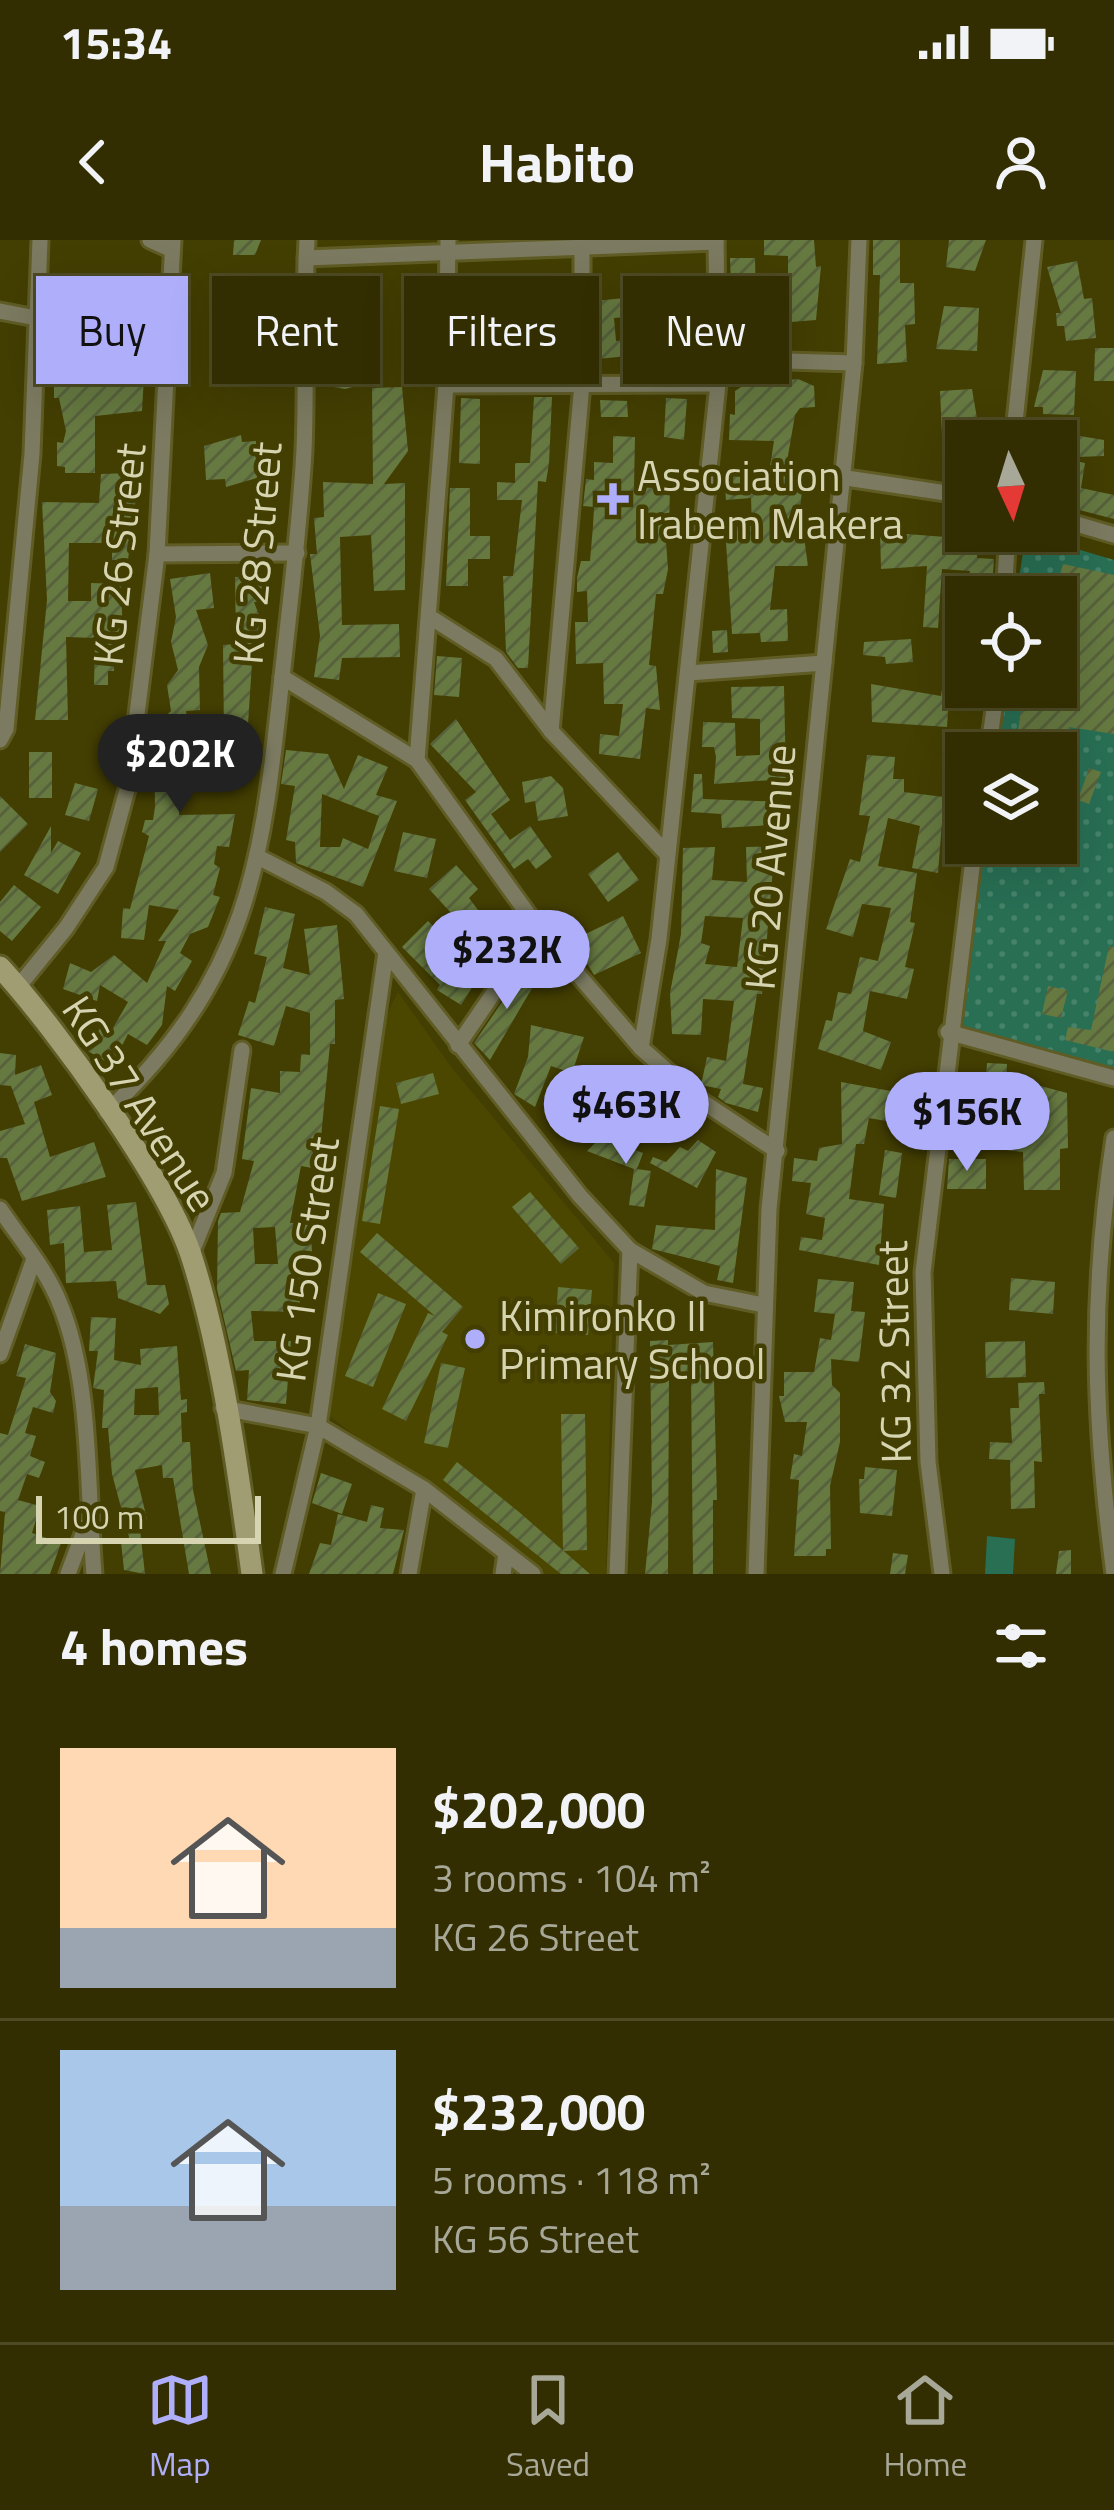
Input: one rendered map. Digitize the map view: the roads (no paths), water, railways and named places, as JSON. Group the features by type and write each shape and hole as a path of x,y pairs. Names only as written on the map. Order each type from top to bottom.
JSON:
{"street":[{"path":"38,276 40,240"},
{"path":"151,240 172,245"},
{"name":"KG 20 Avenue","path":"756,1574 763,1305 854,363 859,240"},
{"path":"1015,420 1034,240"},
{"path":"306,249 716,241 717,276"},
{"path":"582,244 582,276"},
{"name":"KG 26 Street","path":"9,982 79,911 112,852 128,786 158,554 172,245"},
{"path":"417,760 446,385 447,247"},
{"name":"KG 28 Street","path":"107,1112 144,1078 208,990 233,938 260,858 297,553 306,249"},
{"path":"0,311 36,318 23,574 6,728 0,740"},
{"path":"789,361 854,363"},
{"path":"446,385 582,384 551,730"},
{"path":"641,1048 718,384"},
{"path":"840,477 945,493"},
{"path":"1077,525 1114,536"},
{"path":"158,554 297,553"},
{"path":"430,617 496,658 551,730 667,854"},
{"path":"688,673 824,663"},
{"path":"282,676 417,760 538,928 641,1048 700,1100 777,1151"},
{"path":"260,858 326,892 356,914 458,1045 630,1250 704,1293 763,1305"},
{"name":"KG 32 Street","path":"942,1574 928,1462 923,1272 971,864"},
{"path":"458,1045 538,928"},
{"name":"KG 150 Street","path":"283,1574 318,1426 386,952"},
{"name":"KG 37 Avenue","path":"1,968 164,1196 191,1254 252,1574"},
{"path":"948,1032 1114,1078"},
{"path":"191,1254 224,1173 242,1050"},
{"path":"1114,1138 1094,1309 1097,1425 1114,1574"},
{"path":"0,1209 60,1303 68,1330 94,1574"},
{"path":"617,1574 630,1250"},
{"path":"0,1354 34,1259"},
{"path":"223,1408 318,1426 424,1489 532,1574"},
{"path":"410,1574 424,1489"},
{"path":"68,1574 89,1518"},
{"path":"503,1574 506,1553"}],"place":[{"name":"Association Irabem Makera","path":"613,499"},
{"name":"Kimironko II Primary School","path":"475,1339"}]}
